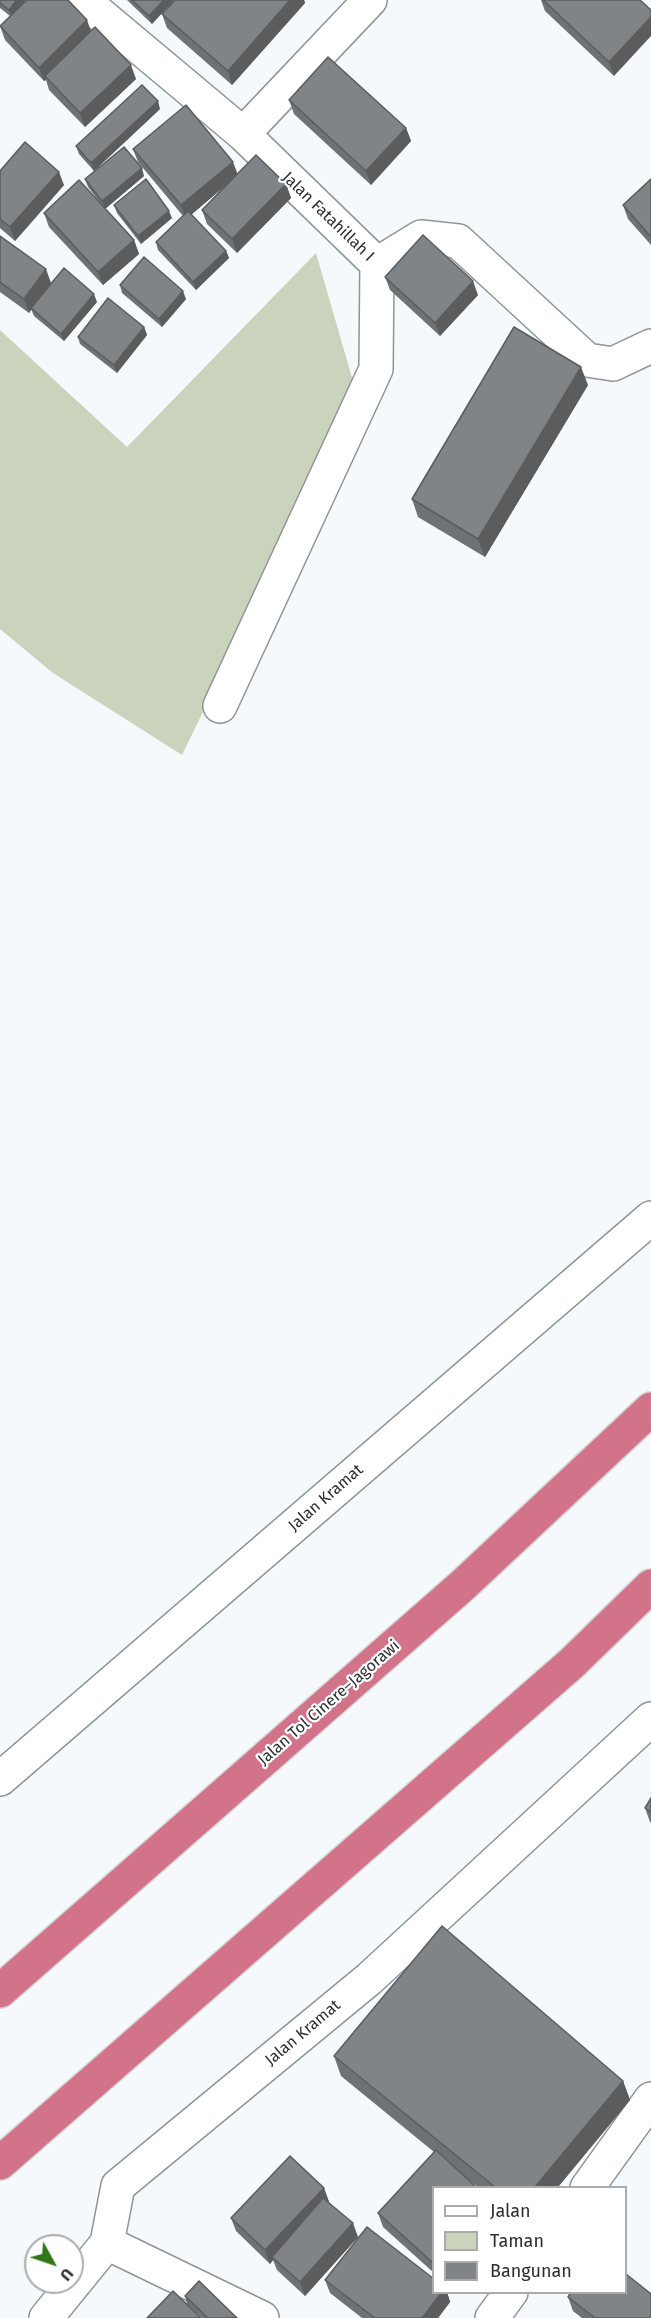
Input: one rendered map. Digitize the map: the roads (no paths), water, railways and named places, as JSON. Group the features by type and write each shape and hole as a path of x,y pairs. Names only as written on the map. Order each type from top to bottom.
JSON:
{"highway":[{"name":"Jalan Tol Cinere–Jagorawi","path":"0,1991 464,1585 651,1409"},
{"path":"0,2163 572,1663 651,1586"}],"street":[{"name":"Jalan Fatahillah I","path":"83,0 243,134 377,264 376,369 220,706"},
{"path":"243,134 370,0"},
{"path":"377,264 421,237 458,240 587,360 614,364 651,346"},
{"name":"Jalan Kramat","path":"0,1779 651,1218"},
{"name":"Jalan Kramat","path":"107,2243 118,2186 369,1979 651,1719"},
{"path":"588,2186 651,2099"},
{"path":"46,2318 107,2243 262,2318"},
{"path":"492,2318 510,2294"}]}
